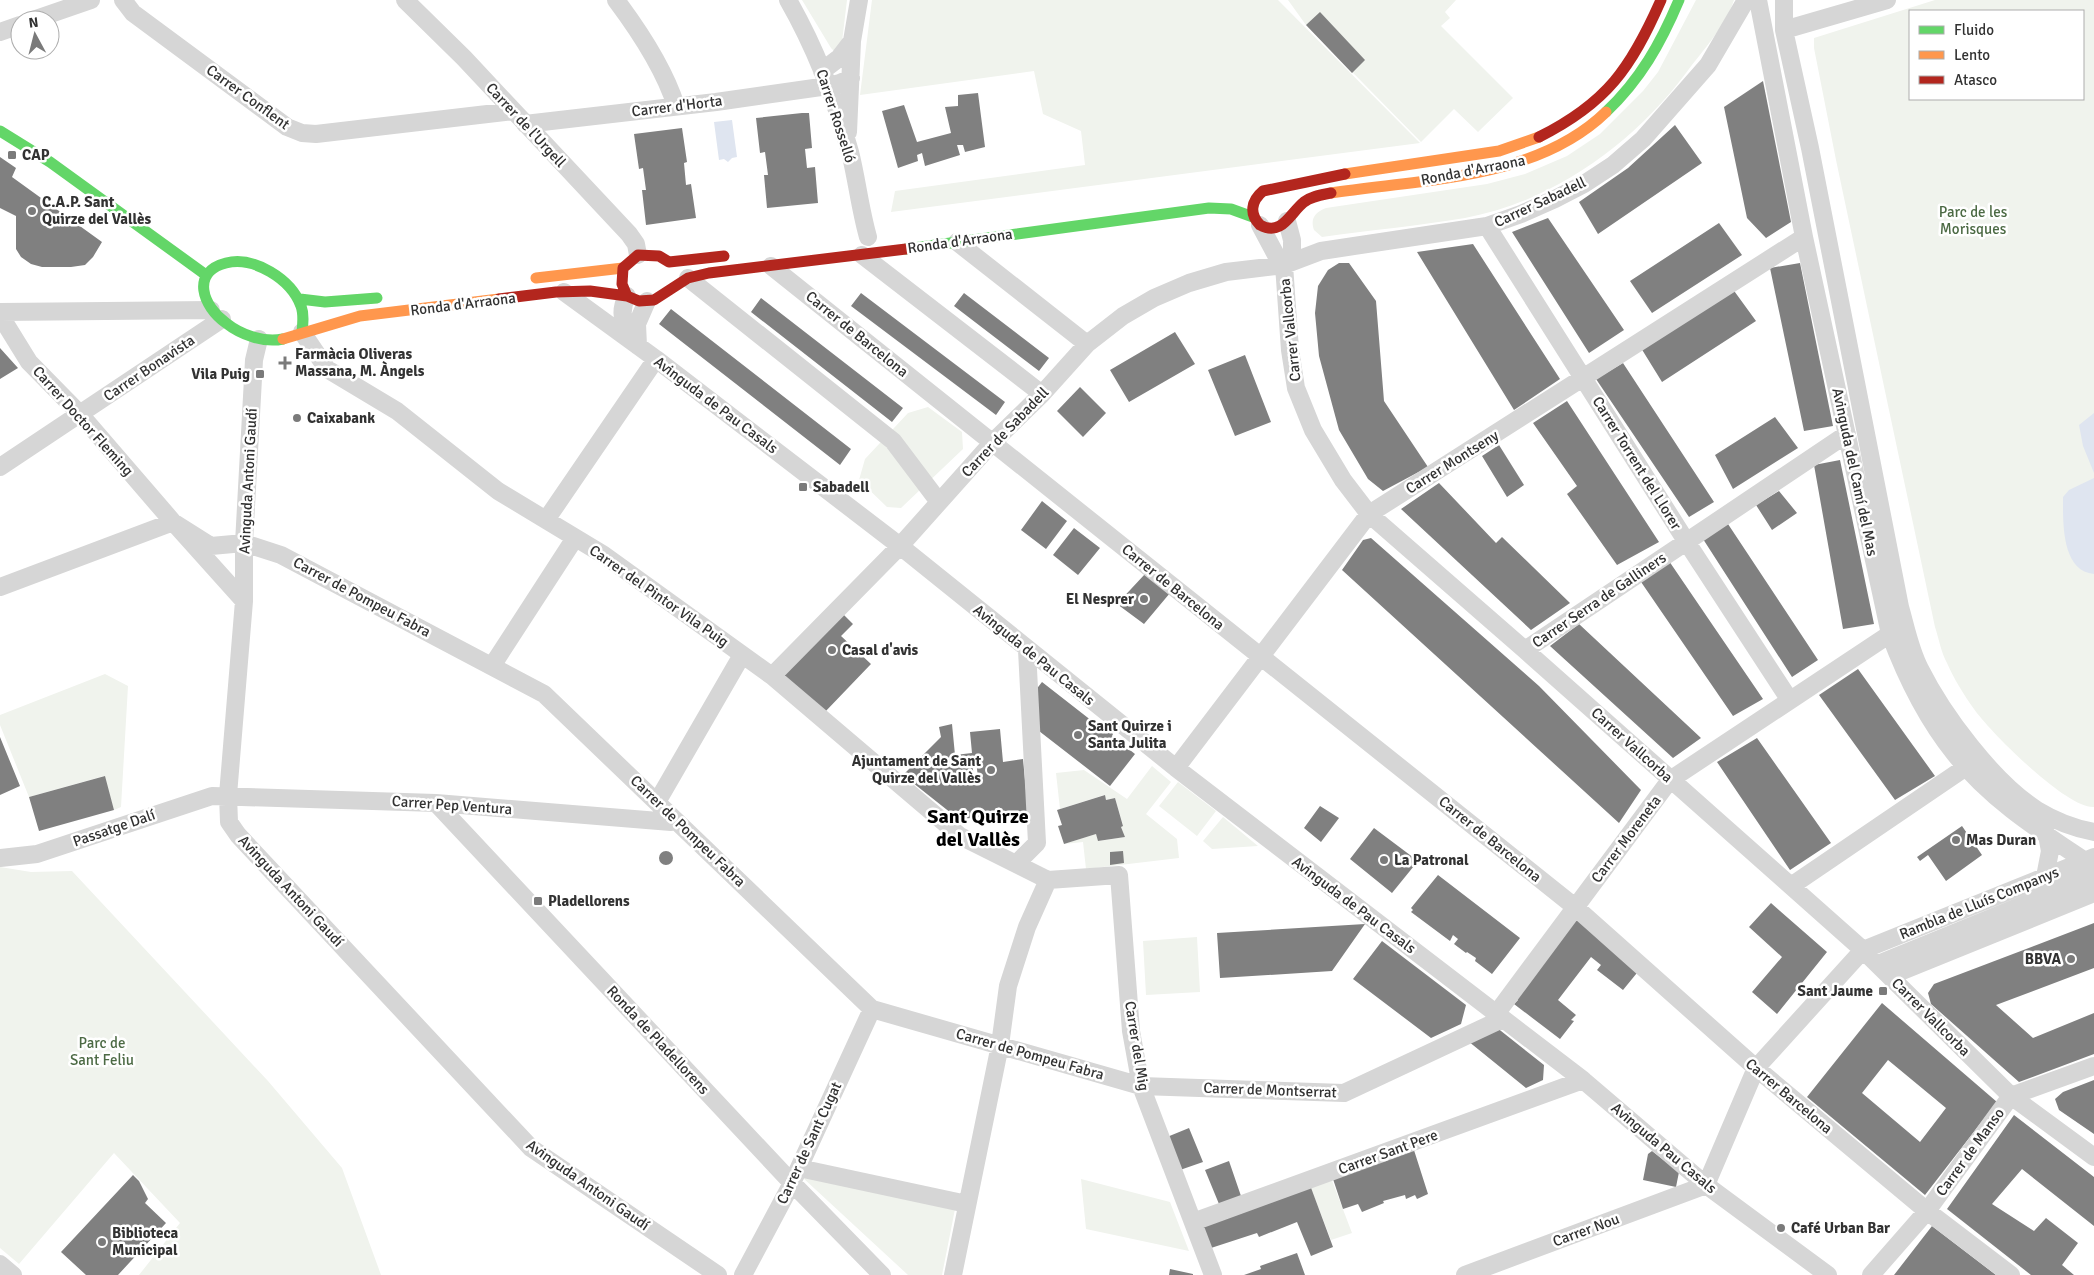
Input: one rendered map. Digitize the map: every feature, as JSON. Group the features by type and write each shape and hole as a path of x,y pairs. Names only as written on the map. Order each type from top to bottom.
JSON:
{"street":[{"path":"60,11 91,0"},
{"name":"Carrer Conflent","path":"123,0 133,13 287,127 302,133 316,134 519,118"},
{"name":"Carrer de l'Urgell","path":"405,0 464,58 629,234 636,244 638,255"},
{"path":"616,0 659,66 671,90 676,106"},
{"name":"Carrer Rosselló","path":"788,0 799,19 825,78 850,152 867,242"},
{"path":"850,152 848,119 852,41 859,0"},
{"name":"Ronda d'Arraona","path":"1242,193 1257,194 1269,190 1284,196 1333,176 1499,151 1522,145 1544,135 1570,122 1595,102 1615,80 1632,58 1661,0"},
{"name":"Ronda d'Arraona","path":"302,332 315,330 352,318 564,292 590,291 626,296 633,300 654,300 688,278 709,273 771,266 867,242 957,242 1209,208 1231,208 1270,229 1279,228 1300,205 1319,195 1502,167 1527,160 1579,136 1606,114 1646,67 1679,0"},
{"name":"Carrer Sabadell","path":"1284,265 1321,251 1487,226 1521,214 1584,184 1613,165 1643,139 1708,65 1746,0"},
{"name":"Avinguda del Camí del Mas","path":"1758,0 1804,237 1890,634 1909,683 1929,718 1966,767 2015,812 2091,861"},
{"name":"Avinguda del Camí del Mas","path":"1784,0 1784,30 1810,148 1900,607 1919,668 1936,697 1976,752 2011,789 2036,809 2067,825 2094,832"},
{"path":"1784,30 1887,0"},
{"path":"825,78 852,41"},
{"name":"Carrer d'Horta","path":"519,118 676,106 825,78 840,84 851,78"},
{"path":"0,131 50,162 206,275"},
{"path":"1256,221 1252,210 1253,201 1257,194"},
{"path":"1284,196 1291,210 1288,219"},
{"name":"Carrer Vallcorba","path":"1284,265 1292,252 1288,219"},
{"name":"Carrer Vallcorba","path":"1256,221 1284,265 1290,350 1296,388 1313,430 1343,480 1369,514 1863,950 2011,1096 2094,1157"},
{"name":"Carrer Torrent del Llorer","path":"1487,226 1686,541 1789,699"},
{"name":"Carrer Montseny","path":"1176,768 1369,514 1804,237"},
{"path":"867,242 1042,394"},
{"path":"957,242 1087,344"},
{"path":"638,346 628,333 622,320 622,305 626,296 622,284 623,268 638,255 659,256 669,262 739,254"},
{"path":"230,262 242,262 260,267 276,276 290,287 300,299 305,321 302,332 276,341 259,339 242,333 216,315 204,298 202,284 206,275 216,267 230,262"},
{"path":"669,262 671,280 669,290"},
{"name":"Carrer de Sabadell","path":"772,676 900,546 992,443 1042,394 1087,344 1123,316 1154,298 1189,283 1226,272 1284,265"},
{"name":"Carrer de Barcelona","path":"771,266 1575,907"},
{"name":"Ronda d'Arraona","path":"523,280 623,268"},
{"path":"688,278 893,441 939,502"},
{"path":"564,292 638,346"},
{"name":"Ronda d'Arraona","path":"300,299 325,302 389,297"},
{"path":"638,346 637,324 647,301"},
{"path":"0,313 216,315"},
{"name":"Carrer Doctor Fleming","path":"0,313 28,362 80,414 244,601"},
{"name":"Carrer Bonavista","path":"0,467 80,414 216,315"},
{"name":"Carrer del Pintor Vila Puig","path":"302,332 327,369 397,411 498,491 604,555 772,676 960,836 1048,880"},
{"name":"Avinguda Antoni Gaudí","path":"259,339 254,360 244,543 244,601 228,795 229,822 238,835 531,1148 718,1275"},
{"name":"Avinguda de Pau Casals","path":"638,346 900,546 1176,768 1499,1017"},
{"path":"546,520 656,359"},
{"name":"Carrer Serra de Galliners","path":"1525,650 1847,434"},
{"path":"0,587 173,522"},
{"name":"Carrer Doctor Fleming","path":"173,522 211,546 244,543"},
{"path":"492,666 575,538"},
{"name":"Carrer de Pompeu Fabra","path":"244,543 281,555 544,694 872,1009 1140,1086"},
{"name":"Carrer Moreneta","path":"1499,1017 1575,907 1670,780 1789,699 1890,634"},
{"path":"1016,864 1037,843 1027,650"},
{"path":"657,802 742,654"},
{"path":"1791,886 1966,767"},
{"name":"Carrer Pep Ventura","path":"228,795 436,803 671,822 676,820"},
{"name":"Passatge Dalí","path":"0,858 36,854 196,800 228,795"},
{"name":"Ronda de Pladellorens","path":"436,803 795,1175 882,1275"},
{"path":"2045,877 2050,851 2047,834"},
{"name":"Rambla de Lluís Companys","path":"1863,950 2045,877 2091,861"},
{"name":"Carrer del Mig","path":"1048,880 1119,875 1131,1031 1140,1086 1213,1275"},
{"path":"1884,970 2094,876"},
{"path":"953,1275 1000,1045 1008,986 1027,927 1048,880"},
{"path":"1884,970 2094,893"},
{"name":"Carrer Barcelona","path":"1575,907 1756,1068 1927,1211 2011,1275"},
{"path":"1706,1185 1756,1068 1863,950"},
{"name":"Carrer de Sant Cugat","path":"743,1275 795,1175 872,1009"},
{"name":"Avinguda Pau Casals","path":"1499,1017 1583,1080 1706,1185 1828,1275"},
{"name":"Carrer de Montserrat","path":"1140,1086 1344,1093 1499,1017"},
{"name":"Carrer de Manso","path":"1871,1275 1927,1211 2011,1096 2094,1066"},
{"name":"Carrer Sant Pere","path":"1193,1222 1583,1080"},
{"path":"795,1175 967,1204"},
{"name":"Carrer Nou","path":"1466,1275 1706,1185"},
{"path":"0,1264 13,1275"}],"green space":[{"path":"802,0 847,0 841,50 835,52 831,48"},
{"path":"872,0 1278,0 1420,143 891,212 895,191 1085,165 1081,131 1043,114 1034,71 860,95"},
{"path":"1288,0 1456,0 1445,12 1450,18 1441,26 1513,98 1478,132 1454,109 1421,142 1306,25"},
{"path":"1696,0 1734,0 1725,20 1713,38 1665,99 1642,123 1616,145 1589,166 1560,184 1498,210 1465,218 1322,237 1314,230 1314,216 1326,208 1487,184 1525,174 1567,156 1600,134 1643,91 1658,72"},
{"name":"Parc de les Morisques","path":"1935,0 2094,0 2094,807 2082,804 2066,796 2048,783 2012,751 1974,709 1953,675 1943,654 1935,627 1814,48 1814,38"},
{"path":"928,407 962,432 963,449 901,508 887,507 859,480 865,459 908,413"},
{"path":"105,674 128,686 121,807 114,810 104,776 29,797 0,725 0,715"},
{"path":"1152,766 1171,782 1146,814 1177,839 1179,858 1086,869 1083,842 1064,844 1096,834 1099,841 1125,837 1115,798 1106,800 1104,795 1060,809 1056,773 1084,770 1127,799"},
{"path":"1178,782 1216,811 1197,836 1159,806"},
{"path":"1223,817 1258,846 1212,849 1203,841"},
{"name":"Parc de Sant Feliu","path":"0,867 31,872 72,871 268,1081 342,1168 381,1275 139,1275 180,1223 114,1153 19,1264 0,1248"},
{"path":"1197,937 1200,992 1146,995 1143,941"},
{"path":"802,1177 955,1209 942,1275 908,1275"},
{"path":"1331,1178 1352,1233 1331,1240 1310,1186"},
{"path":"1081,1179 1170,1202 1189,1251 1086,1229"}],"shaded area":[{"path":"732,120 737,157 732,158 728,162 724,159 719,160 714,122"},
{"path":"2094,413 2094,473 2083,446 2079,425"},
{"path":"2094,478 2094,574 2083,571 2075,564 2070,555 2064,531 2063,497 2069,490"}],"building":[{"path":"1320,12 1365,60 1352,73 1306,25"},
{"path":"1763,81 1791,222 1766,238 1747,218 1724,107"},
{"path":"978,93 985,147 965,152 963,145 957,145 960,155 925,166 922,153 917,155 918,161 898,168 882,111 904,105 917,142 951,133 945,107 958,106 958,95"},
{"path":"809,113 812,148 805,149 807,168 815,167 818,203 767,208 764,175 768,175 765,152 760,153 756,118"},
{"path":"1675,125 1702,163 1598,234 1579,202 1628,168"},
{"path":"682,128 687,162 684,163 686,185 691,184 696,218 646,225 642,190 646,190 643,168 639,169 634,134"},
{"name":"C.A.P. Sant Quirze del Vallès","path":"0,157 16,168 12,177 102,242 93,257 85,265 42,267 31,264 21,257 16,249 16,216 0,208"},
{"path":"1548,218 1624,330 1589,353 1512,232"},
{"path":"1719,223 1742,255 1652,313 1630,281"},
{"path":"1473,244 1560,379 1514,410 1417,252"},
{"path":"1339,263 1349,263 1376,301 1384,401 1428,467 1383,491 1368,479 1339,430 1319,356 1315,313 1318,286 1328,270"},
{"path":"1800,263 1833,426 1804,431 1770,268"},
{"path":"1732,288 1756,321 1662,382 1641,348"},
{"path":"861,293 1005,402 996,415 851,306"},
{"path":"964,293 1049,358 1039,371 954,306"},
{"path":"761,298 903,408 892,422 751,312"},
{"path":"671,309 851,449 840,465 659,324"},
{"path":"1175,332 1195,364 1129,402 1110,370"},
{"path":"0,348 18,368 0,379"},
{"path":"1245,355 1271,422 1235,436 1208,370"},
{"path":"1623,363 1714,502 1689,517 1596,379"},
{"path":"1080,387 1106,413 1083,437 1057,411"},
{"path":"1567,401 1659,542 1617,565 1567,494 1577,486 1533,423"},
{"path":"1775,417 1798,448 1733,489 1715,455"},
{"path":"1499,445 1524,485 1507,497 1482,456"},
{"path":"1840,460 1874,624 1843,629 1814,465"},
{"path":"1439,483 1496,543 1502,537 1570,603 1531,630 1401,509"},
{"path":"1779,491 1797,513 1772,530 1756,505"},
{"path":"1042,501 1067,521 1046,549 1021,530"},
{"path":"1728,524 1818,660 1792,677 1703,539"},
{"path":"1074,528 1100,548 1078,575 1053,555"},
{"path":"1371,538 1539,686 1641,790 1619,823 1342,570 1363,540"},
{"path":"1669,561 1763,699 1733,716 1639,579"},
{"name":"El Nesprer","path":"1145,574 1170,593 1144,624 1117,604"},
{"name":"Casal d'avis","path":"843,614 853,624 841,636 871,664 824,713 784,675"},
{"path":"1579,624 1701,738 1673,758 1550,646"},
{"path":"1858,669 1935,776 1895,800 1819,695"},
{"name":"Sant Quirze i Santa Julita","path":"1042,682 1092,721 1094,719 1135,754 1110,786 1039,731 1035,691"},
{"path":"952,724 955,755 972,753 970,732 1000,729 1003,762 1023,759 1028,812 961,819 903,775 941,737 939,727","holes":["972,760 976,760 978,778 974,779"]},
{"path":"0,737 20,786 0,795"},
{"path":"1757,738 1831,843 1790,870 1717,762"},
{"path":"105,776 114,810 39,831 29,797"},
{"name":"Sant Quirze i Santa Julita","path":"1105,795 1106,800 1115,798 1125,837 1098,841 1096,834 1064,844 1058,826 1062,825 1057,810"},
{"path":"1320,806 1339,818 1321,842 1304,828"},
{"name":"Mas Duran","path":"1962,826 1982,855 1946,881 1928,855 1920,861 1917,857"},
{"name":"La Patronal","path":"1374,828 1418,861 1392,893 1350,859"},
{"path":"666,851 671,853 673,858 671,863 666,865 661,863 659,858 661,853"},
{"path":"1123,851 1124,863 1110,865 1110,852"},
{"path":"1438,875 1520,938 1492,974 1475,961 1476,958 1454,944 1458,939 1453,935 1450,941 1411,912 1413,910 1411,908"},
{"path":"1771,903 1827,952 1777,1014 1752,992 1782,957 1749,927"},
{"path":"1578,915 1641,968 1623,990 1597,970 1601,965 1591,957 1558,1000 1576,1015 1571,1020 1574,1021 1560,1039 1514,1004 1518,1000 1514,997"},
{"path":"2094,923 2094,968 1996,1005 2033,1038 2094,1013 2094,1054 2019,1082 1931,1004 1928,993 1934,984"},
{"path":"1365,924 1332,971 1220,978 1217,933"},
{"path":"1382,941 1466,1005 1461,1024 1431,1038 1353,979"},
{"path":"1882,1003 1997,1102 1925,1195 1807,1097","holes":["1888,1060 1946,1108 1920,1142 1862,1093"]},
{"path":"1496,1027 1544,1065 1543,1080 1526,1088 1468,1041"},
{"path":"2094,1080 2094,1134 2059,1110 2055,1099 2063,1092"},
{"path":"2014,1115 2094,1177 2094,1226 2022,1169 1992,1204 2034,1231 2046,1218 2078,1243 2062,1265 2074,1275 2031,1275 1947,1209"},
{"path":"1189,1128 1203,1162 1180,1170 1167,1137"},
{"path":"1413,1147 1428,1194 1417,1199 1415,1195 1406,1199 1405,1195 1383,1201 1384,1203 1362,1212 1358,1204 1343,1209 1332,1176"},
{"path":"1652,1151 1679,1172 1676,1187 1643,1180 1648,1154"},
{"path":"1229,1161 1241,1196 1219,1204 1205,1170"},
{"path":"133,1175 139,1181 148,1199 145,1203 166,1223 118,1275 86,1275 61,1252"},
{"path":"1310,1185 1333,1247 1311,1256 1297,1222 1259,1237 1257,1233 1211,1248 1201,1221"},
{"path":"1932,1226 1996,1275 1894,1275"},
{"path":"1297,1253 1305,1275 1244,1275 1261,1269 1260,1266"},
{"path":"1170,1269 1193,1274 1193,1275 1169,1275"}],"traffic: fast":[{"path":"1606,112 1629,87 1649,60 1679,0"},
{"path":"0,131 50,162 206,275"},
{"path":"906,249 1209,208 1231,209 1253,217"},
{"path":"283,339 268,340 253,337 232,327 218,316 206,299 204,282 208,274 226,263 237,262 259,266 270,272 289,287 296,296 303,312 302,332"},
{"path":"300,299 325,302 377,298"}],"traffic: slow":[{"path":"1331,193 1440,179 1512,164 1546,151 1578,134 1606,112"},
{"path":"1345,174 1499,151 1539,137"},
{"path":"536,278 623,268"},
{"path":"283,339 360,316 499,299"}],"traffic: jam":[{"path":"1539,137 1583,111 1600,97 1627,64 1639,45 1661,0"},
{"path":"1331,193 1307,200 1285,222 1274,228 1260,225 1254,216 1254,203 1263,191 1345,174"},
{"path":"499,299 556,292 590,291 627,296 639,301 654,300 688,278 709,273 906,249"},
{"path":"627,296 622,284 623,268 638,255 659,256 669,262 724,256"}],"place":[{"name":"CAP","path":"12,155"},
{"name":"C.A.P. Sant Quirze del Vallès","path":"32,211"},
{"name":"Farmàcia Oliveras Massana, M. Àngels","path":"285,363"},
{"name":"Vila Puig","path":"260,374"},
{"name":"Caixabank","path":"297,418"},
{"name":"Sabadell","path":"803,487"},
{"name":"El Nesprer","path":"1144,599"},
{"name":"Casal d'avis","path":"832,650"},
{"name":"Sant Quirze i Santa Julita","path":"1078,735"},
{"name":"Ajuntament de Sant Quirze del Vallès","path":"991,770"},
{"name":"Mas Duran","path":"1956,840"},
{"name":"La Patronal","path":"1384,860"},
{"name":"Pladellorens","path":"538,901"},
{"name":"BBVA","path":"2071,959"},
{"name":"Sant Jaume","path":"1883,991"},
{"name":"Café Urban Bar","path":"1781,1228"},
{"name":"Biblioteca Municipal","path":"102,1242"}],"district":[{"name":"Sant Quirze del Vallès","path":"978,828"}]}
